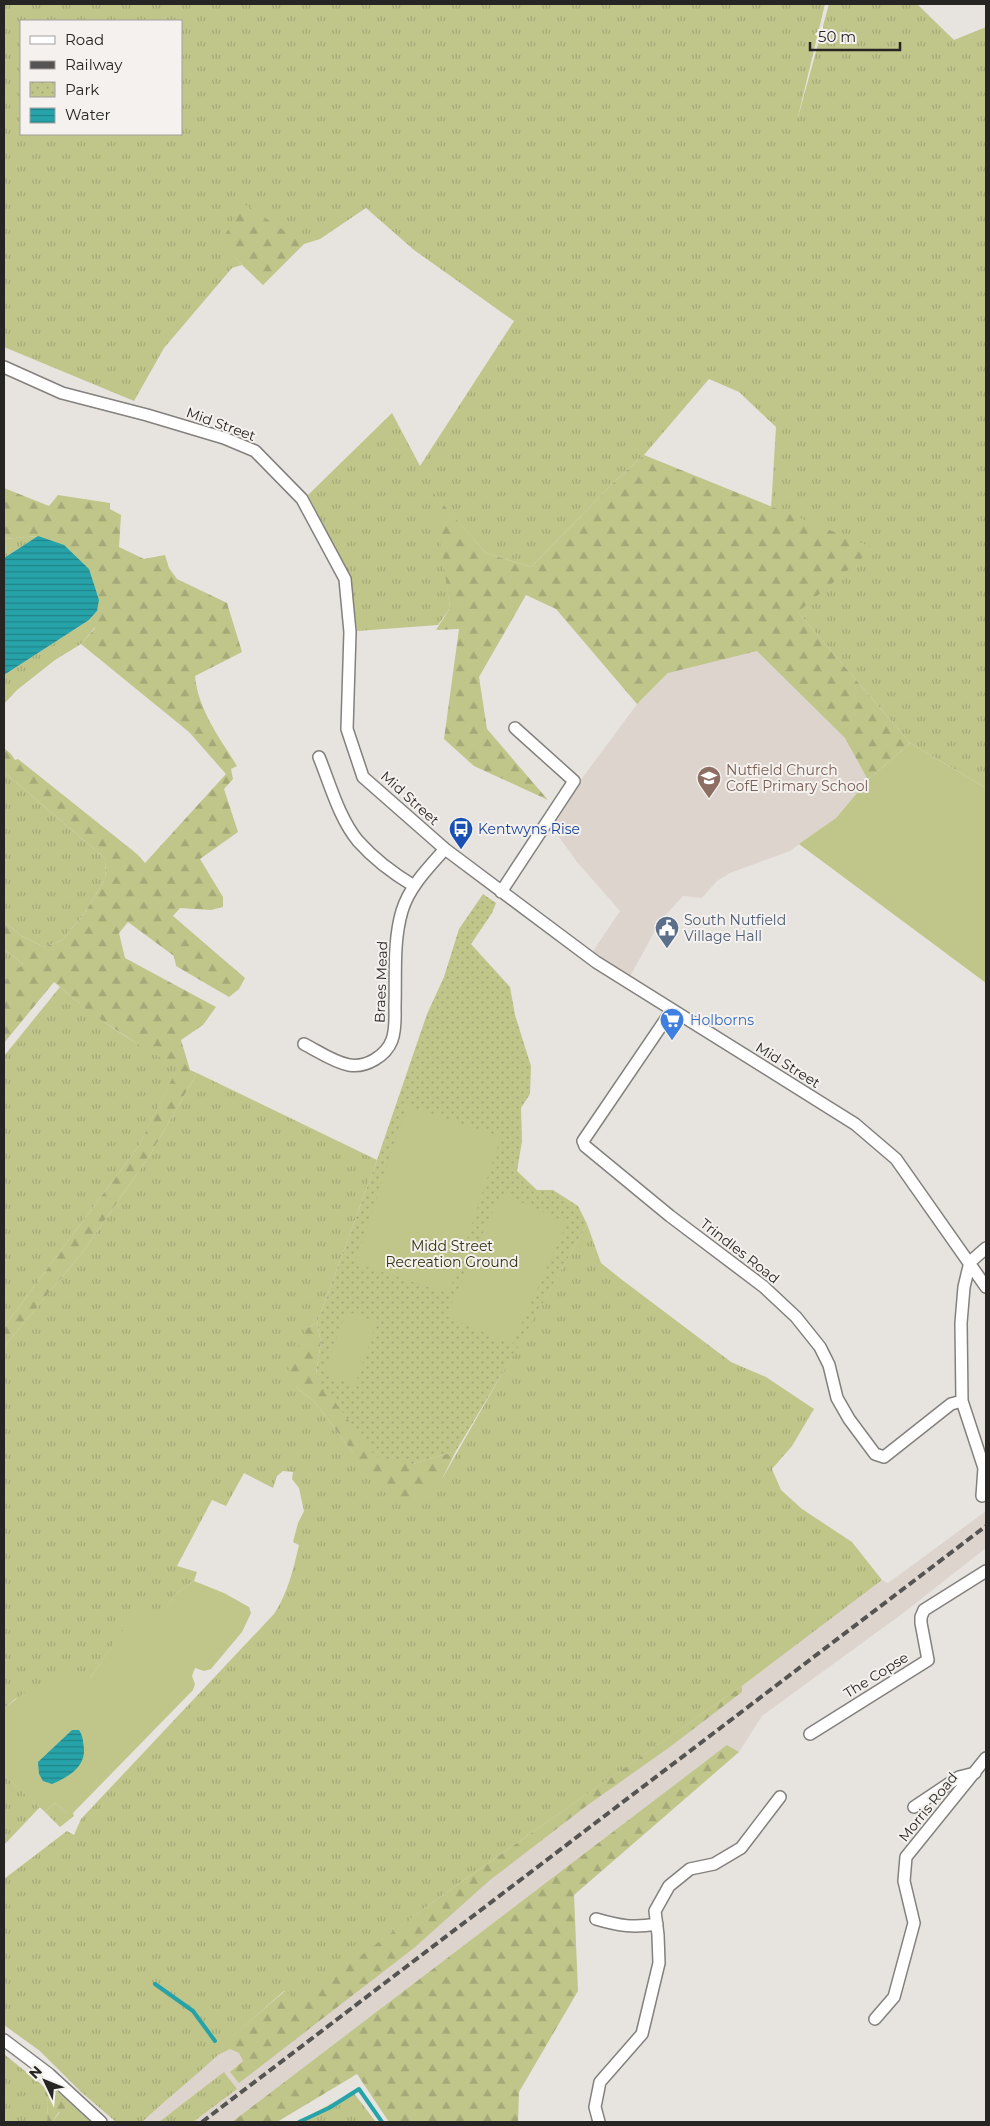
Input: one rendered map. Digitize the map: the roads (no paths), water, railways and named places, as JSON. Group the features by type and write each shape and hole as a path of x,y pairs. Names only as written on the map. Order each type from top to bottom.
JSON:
{"street":[{"name":"Mid Street","path":"4,367 62,393 148,415 224,438 255,450 302,499 345,578 350,632 347,729 363,777 444,849 596,962 855,1124 896,1159 986,1287"},
{"path":"501,892 574,782 515,728"},
{"path":"319,757 346,821 357,840 385,867 414,886"},
{"name":"Braes Mead","path":"304,1044 334,1060 357,1065 379,1057 390,1044 394,1026 398,933 404,903 414,886 444,849"},
{"name":"Trindles Road","path":"672,1010 583,1141 585,1146 670,1216 764,1287 796,1317 820,1347 829,1365 837,1398 849,1419 875,1454 884,1457 952,1404 962,1400"},
{"path":"982,1496 984,1468 962,1400 961,1323 964,1287 970,1262 986,1248"},
{"name":"The Copse","path":"810,1734 928,1660 921,1622 924,1610 986,1571"},
{"name":"Morris Road","path":"875,2019 894,1997 914,1923 904,1881 906,1856 986,1758"},
{"path":"914,1807 959,1777 976,1772"},
{"path":"599,2122 595,2107 600,2082 642,2034 659,1963 655,1911 669,1886 690,1869 714,1864 741,1848 780,1797"},
{"path":"596,1919 621,1926 638,1927 657,1924"},
{"path":"4,2040 49,2074 101,2122"}],"water":[{"path":"38,536 64,545 89,569 99,600 97,611 89,620 4,675 4,558"},
{"path":"72,1730 79,1730 82,1737 84,1756 82,1762 69,1775 52,1784 43,1781 39,1774 38,1762"}],"waterway":[{"path":"155,1984 193,2011 215,2041"},
{"path":"299,2122 329,2108 359,2089 382,2122"}],"railway":[{"path":"202,2122 986,1526"}],"place":[{"name":"Nutfield Church CofE Primary School","path":"709,799"},
{"name":"Kentwyns Rise","path":"461,850"},
{"name":"South Nutfield Village Hall","path":"667,949"},
{"name":"Holborns","path":"672,1041"}],"park label":[{"name":"Midd Street Recreation Ground","path":"452,1254"}]}
